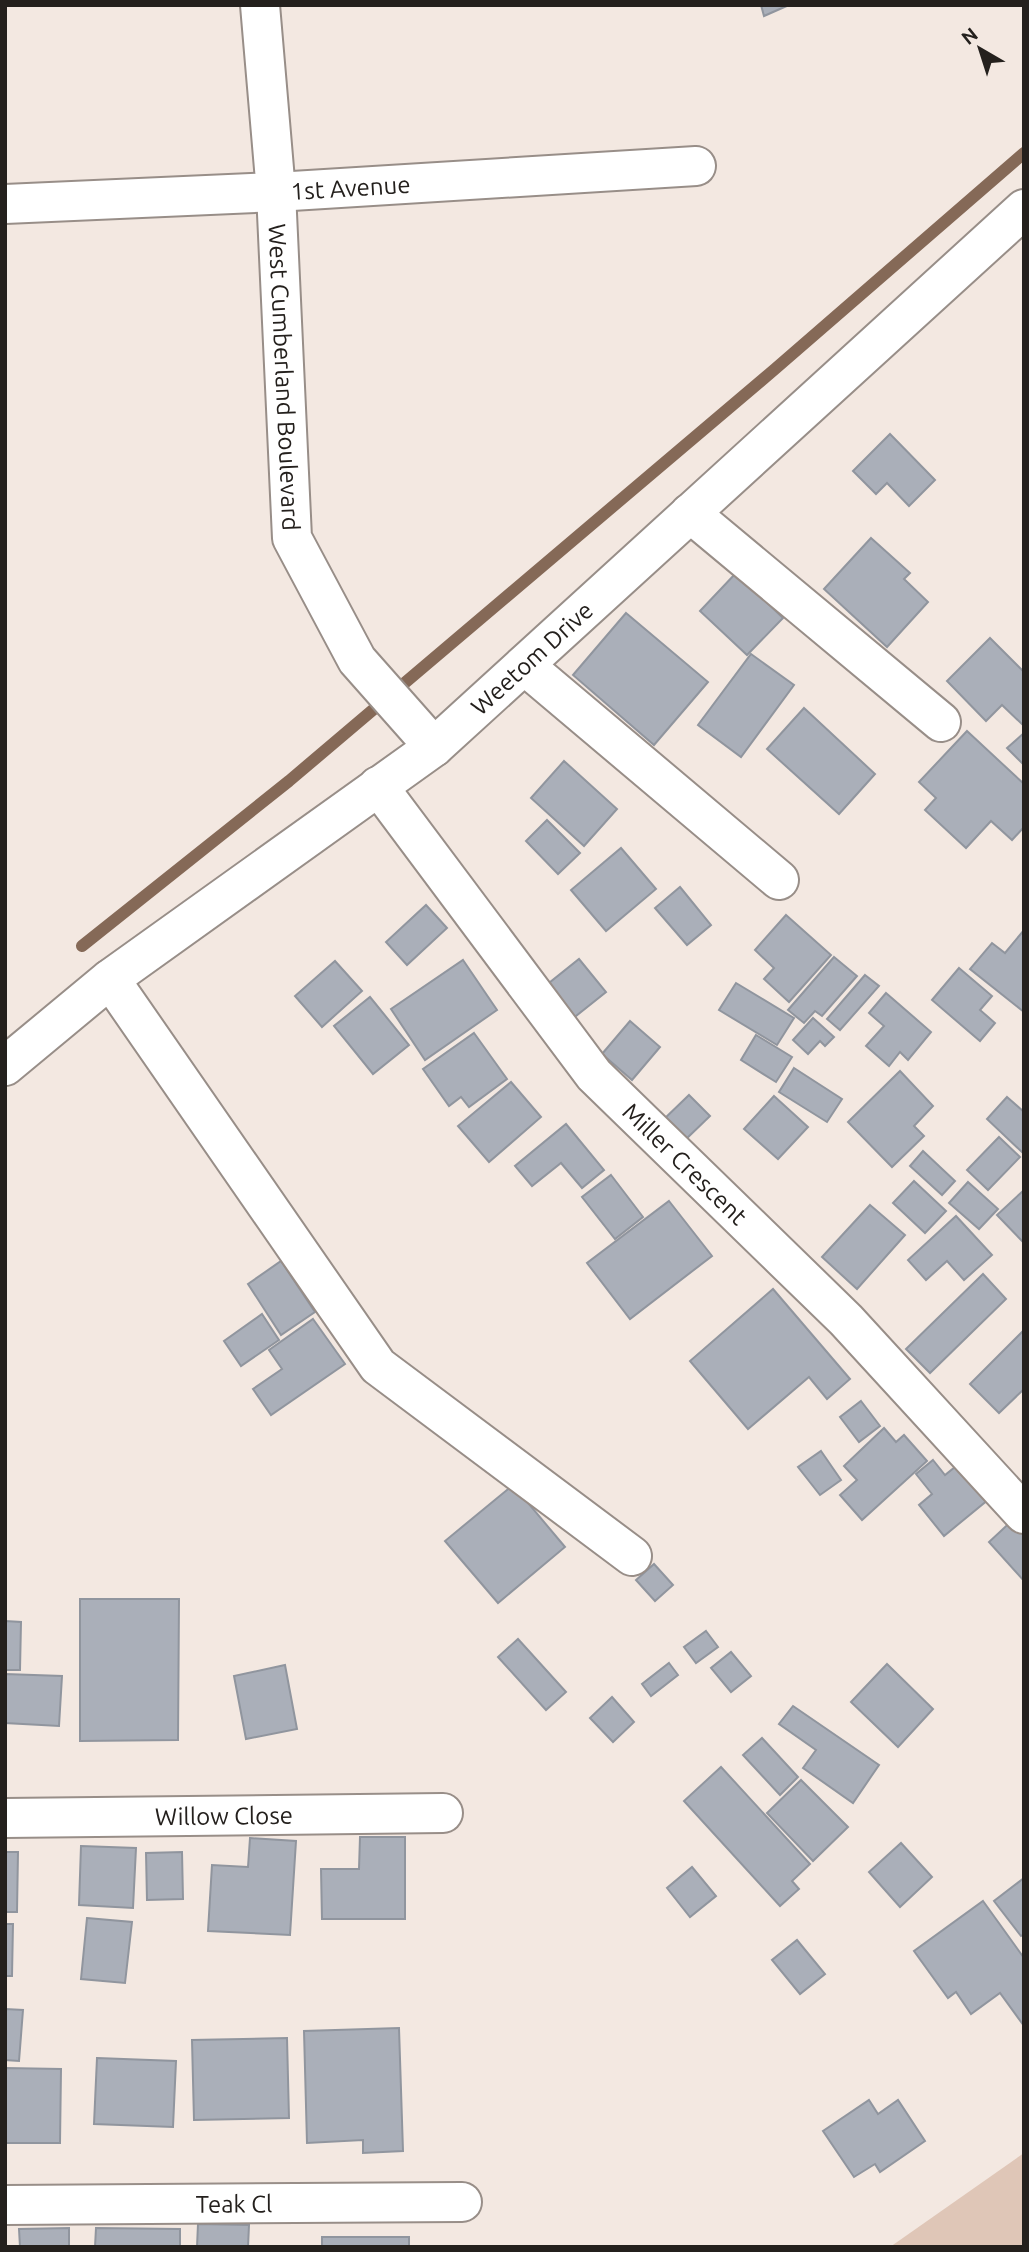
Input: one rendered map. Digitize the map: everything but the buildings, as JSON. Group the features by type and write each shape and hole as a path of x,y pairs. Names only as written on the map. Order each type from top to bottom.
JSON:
{"street":[{"name":"West Cumberland Boulevard","path":"260,5 276,192 292,538 357,660 434,747"},
{"name":"1st Avenue","path":"5,204 276,192 696,166"},
{"name":"Weetom Drive","path":"5,1066 110,979 434,747 1024,209"},
{"path":"690,513 941,723"},
{"path":"524,665 779,880"},
{"name":"Miller Crescent","path":"379,786 594,1075 846,1320 1024,1514"},
{"path":"110,979 378,1366 632,1556"},
{"name":"Willow Close","path":"5,1818 443,1813"},
{"name":"Teak Cl","path":"5,2205 462,2202"}],"shaded area":[{"path":"1024,2153 1024,2247 890,2247"}],"waterway":[{"path":"82,946 289,781 775,369 1024,153"}]}
